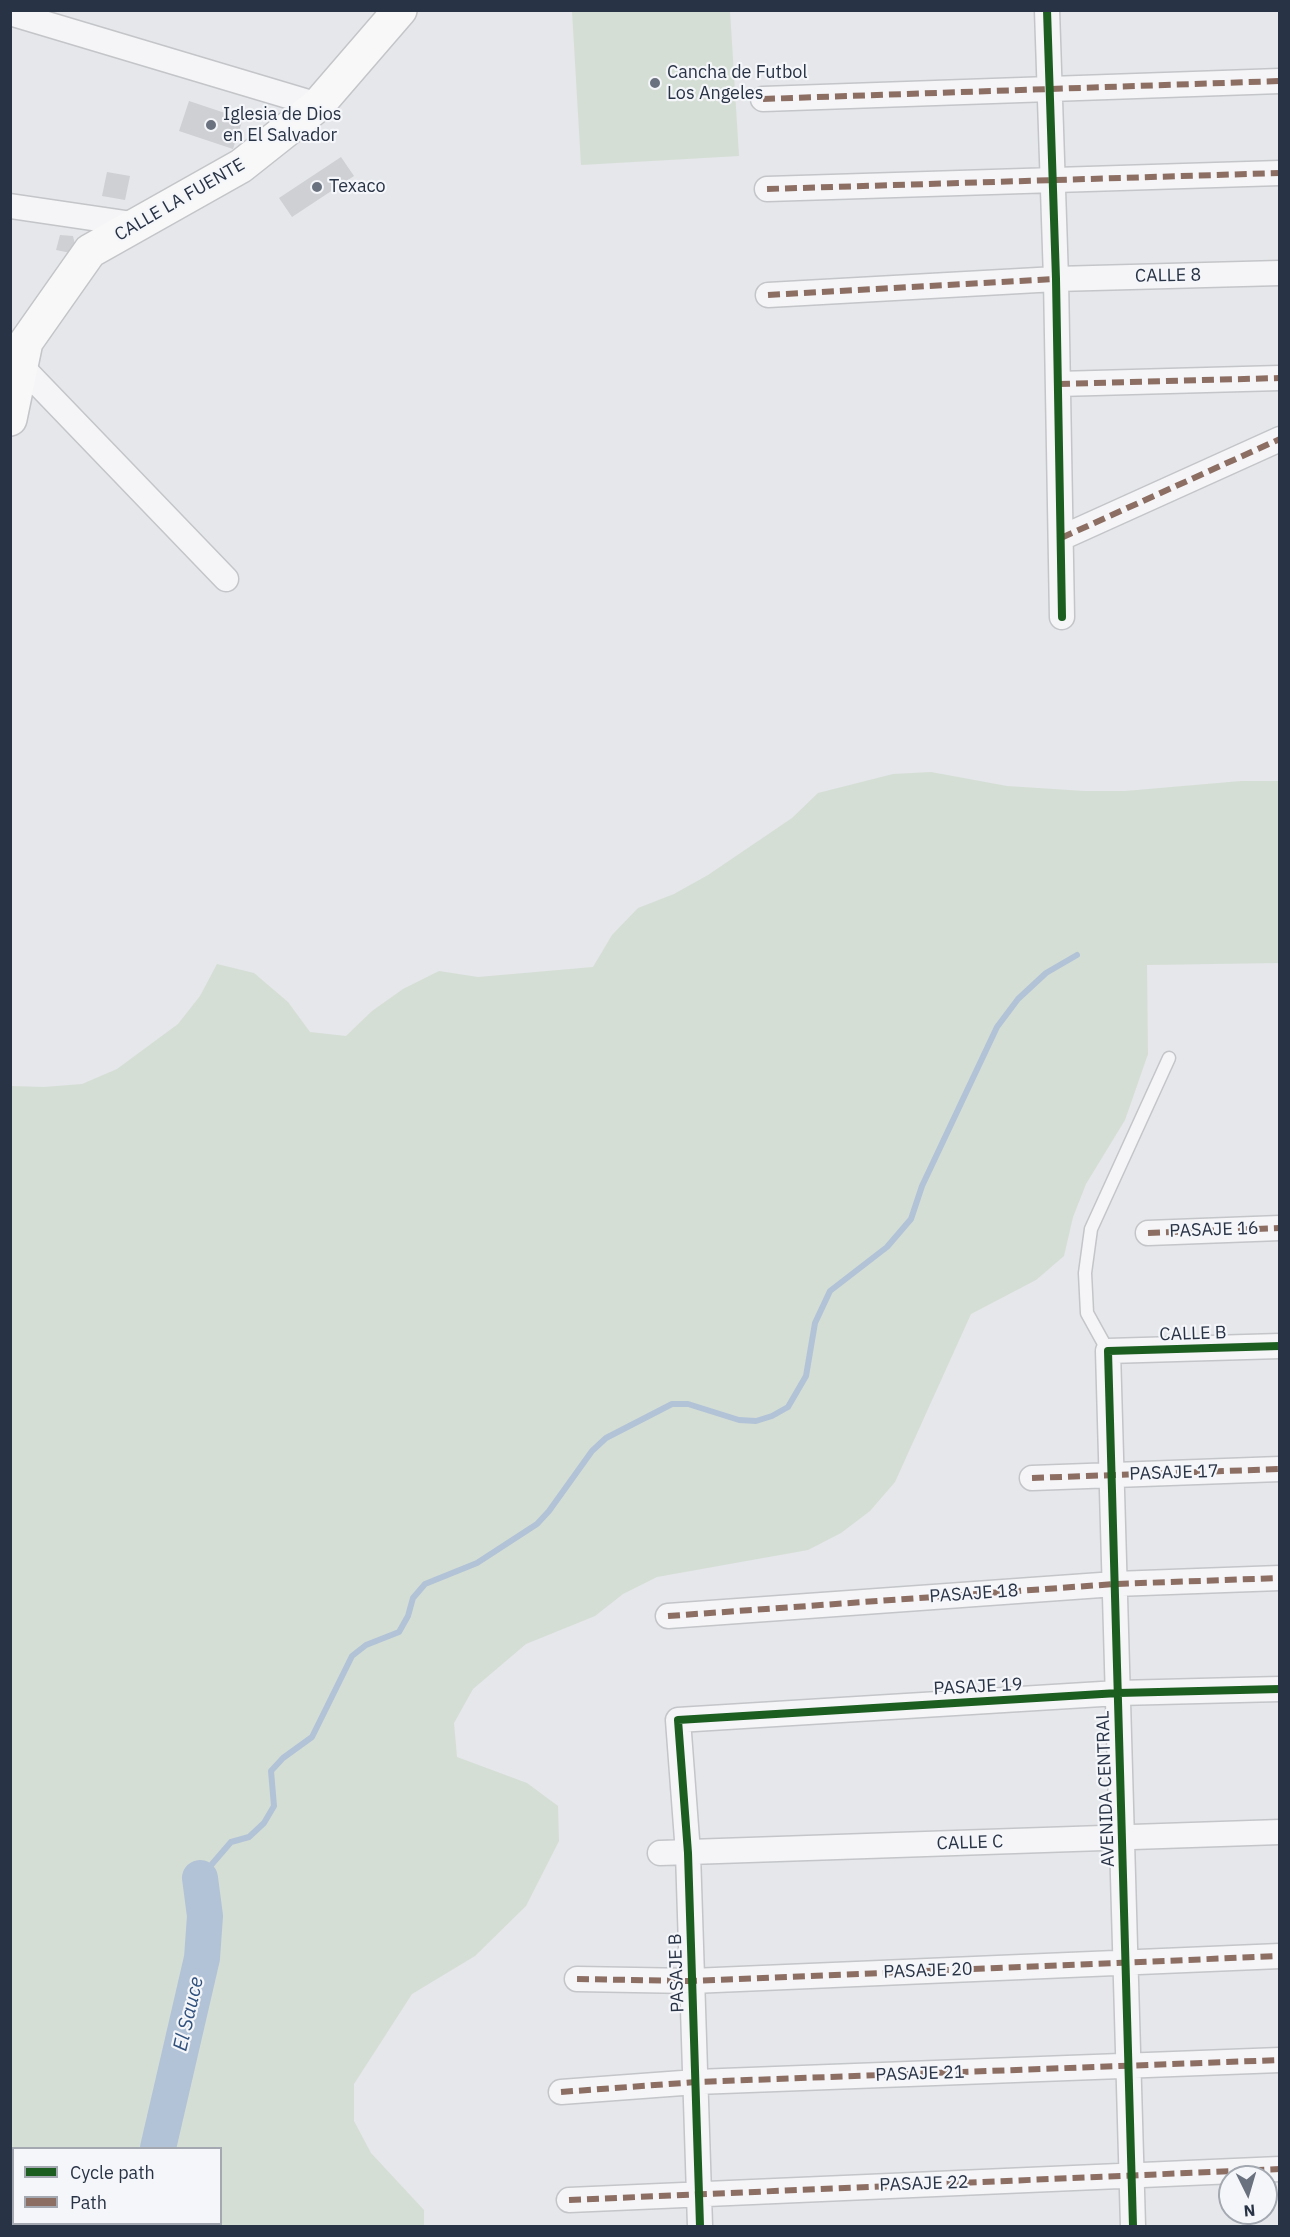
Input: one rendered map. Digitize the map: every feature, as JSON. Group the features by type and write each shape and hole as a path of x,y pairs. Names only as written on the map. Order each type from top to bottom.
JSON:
{"street":[{"name":"CALLE LA FUENTE","path":"10,419 19,349 90,252 241,166 318,105 399,10"},
{"path":"1047,10 1056,279 1062,617"},
{"path":"10,13 318,105"},
{"path":"763,99 1050,87 1280,81"},
{"path":"767,189 1052,178 1280,173"},
{"path":"10,206 139,225"},
{"name":"CALLE 8","path":"768,296 1056,279 1280,273"},
{"path":"19,349 226,579"},
{"path":"1058,384 1280,378"},
{"path":"1061,538 1280,439"},
{"name":"PASAJE 16","path":"1148,1233 1280,1228"},
{"name":"CALLE B","path":"1108,1351 1280,1346"},
{"name":"AVENIDA CENTRAL","path":"1108,1351 1133,2226"},
{"name":"PASAJE 17","path":"1032,1478 1280,1469"},
{"name":"PASAJE 18","path":"668,1616 1115,1584 1280,1578"},
{"name":"PASAJE 19","path":"678,1720 1118,1693 1280,1689"},
{"name":"PASAJE B","path":"678,1720 688,1853 700,2226"},
{"name":"CALLE C","path":"660,1853 1280,1832"},
{"name":"PASAJE 20","path":"577,1978 692,1981 1280,1956"},
{"name":"PASAJE 21","path":"561,2092 696,2082 1280,2060"},
{"name":"PASAJE 22","path":"569,2200 1280,2169"}],"lane":[{"path":"1108,1351 1087,1313 1085,1273 1091,1229 1169,1058"}],"shaded area":[{"name":"Cancha de Futbol Los Angeles","path":"572,11 730,11 739,156 581,165"},
{"path":"931,772 1007,786 1084,791 1125,791 1241,781 1279,781 1279,963 1147,965 1148,1054 1125,1120 1086,1184 1073,1217 1064,1256 1036,1280 971,1314 895,1482 870,1511 841,1533 808,1550 657,1577 623,1594 595,1616 526,1644 473,1689 454,1723 457,1757 527,1783 558,1806 559,1841 526,1906 475,1956 412,1994 354,2084 354,2121 371,2153 424,2210 424,2226 11,2226 11,1086 44,1087 82,1084 117,1069 178,1024 200,996 217,964 254,973 288,1002 310,1032 346,1036 372,1011 403,989 439,971 478,977 593,967 612,935 638,908 674,894 708,875 792,818 818,793 893,774"}],"building":[{"name":"Iglesia de Dios en El Salvador","path":"189,101 243,119 233,149 179,131"},
{"name":"Texaco","path":"341,157 354,176 292,217 279,198"},
{"path":"107,172 130,176 125,200 102,196"},
{"path":"60,235 73,236 75,245 71,253 56,250"}],"waterway":[{"path":"200,1878 231,1842 249,1837 264,1823 274,1806 271,1771 283,1758 312,1737 352,1656 366,1645 399,1632 408,1616 413,1598 425,1584 477,1563 537,1524 592,1451 606,1438 672,1404 688,1404 739,1420 756,1421 772,1416 788,1407 806,1376 815,1323 830,1291 887,1247 911,1219 922,1186 997,1027 1018,999 1046,973 1077,955"},
{"name":"El Sauce","path":"158,2147 202,1958 205,1916 200,1878"}],"marked path":[{"path":"763,99 1280,81"},
{"path":"767,189 1280,173"},
{"path":"768,295 1056,279"},
{"path":"1058,384 1280,378"},
{"path":"1061,538 1280,439"},
{"path":"1148,1233 1280,1228"},
{"path":"1032,1478 1280,1469"},
{"path":"668,1616 1115,1584 1280,1578"},
{"path":"577,1979 692,1981 1280,1956"},
{"path":"561,2092 696,2082 1280,2060"},
{"path":"569,2200 1280,2169"}],"cycle path":[{"path":"1047,10 1056,279 1062,617"},
{"path":"1133,2226 1108,1351 1280,1346"},
{"path":"700,2226 688,1853 678,1720 1118,1693 1280,1689"}],"place":[{"name":"Cancha de Futbol Los Angeles","path":"655,83"},
{"name":"Iglesia de Dios en El Salvador","path":"211,125"},
{"name":"Texaco","path":"317,187"}]}
